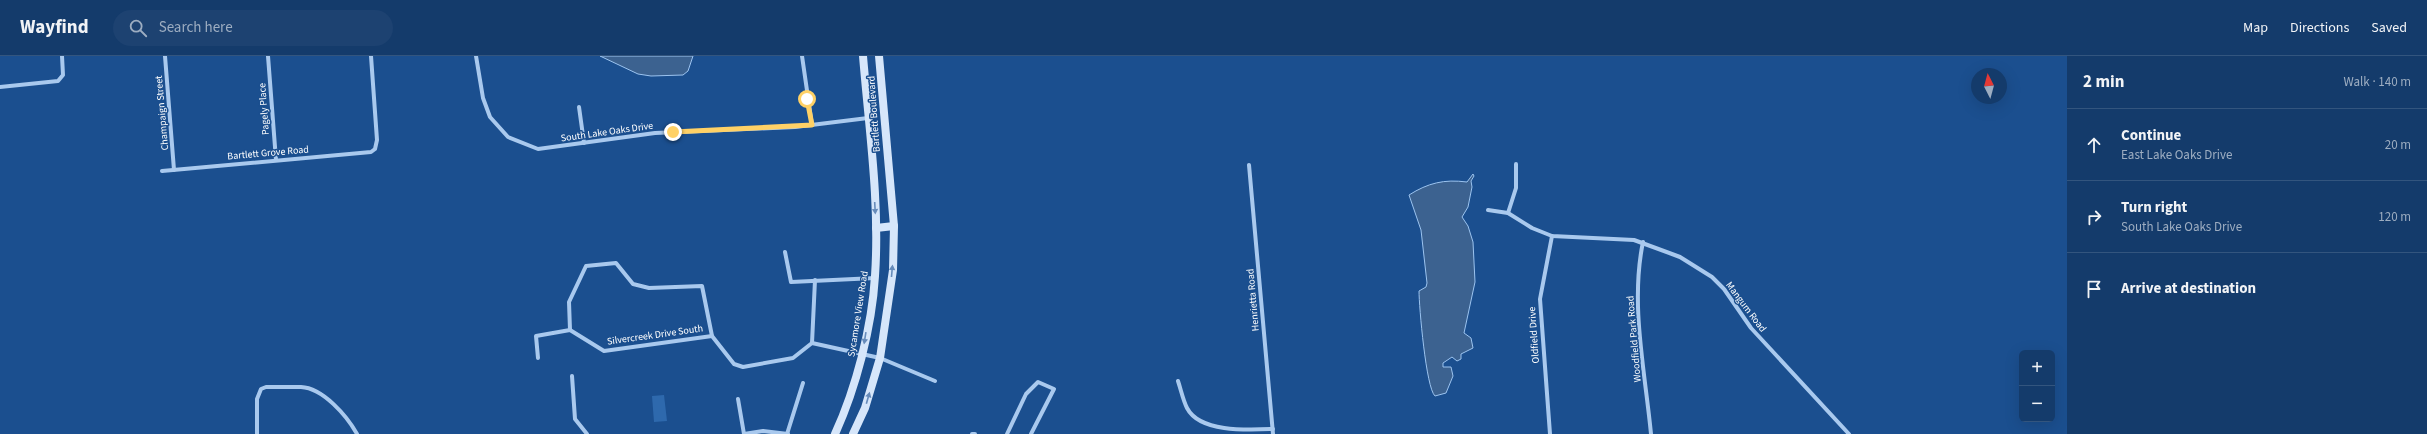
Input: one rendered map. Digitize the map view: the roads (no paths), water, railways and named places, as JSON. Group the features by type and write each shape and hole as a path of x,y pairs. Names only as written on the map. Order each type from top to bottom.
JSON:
{"main road":[{"name":"Bartlett Boulevard","path":"863,56 873,169"},
{"name":"Bartlett Boulevard","path":"879,56 894,226"},
{"name":"Sycamore View Road","path":"836,434 849,404 866,355 875,278 876,228 873,169"},
{"path":"854,434 865,408 880,358 893,270 894,226 876,228"}],"street":[{"path":"0,87 53,82 60,79 63,75 62,56"},
{"name":"Champaign Street","path":"165,56 174,170"},
{"name":"Pagely Place","path":"268,56 276,160"},
{"name":"Bartlett Grove Road","path":"162,171 371,152 375,149 378,140 371,56"},
{"name":"South Lake Oaks Drive","path":"476,56 481,91 487,111 498,128 517,142 538,149 673,132 812,125 868,118"},
{"path":"802,56 812,125"},
{"path":"579,107 584,143"},
{"path":"1508,213 1516,188 1516,164"},
{"name":"Henrietta Road","path":"1249,166 1273,432"},
{"name":"Mangum Road","path":"1488,210 1508,213 1532,228 1552,236 1613,238 1643,242 1680,257 1712,277 1728,294 1751,328 1848,434"},
{"name":"Oldfield Drive","path":"1550,434 1540,299 1552,236"},
{"name":"Woodfield Park Road","path":"1643,242 1638,266 1638,290 1651,434"},
{"path":"785,252 791,282 875,278"},
{"path":"538,358 536,336 570,330 569,302 586,266 616,263 633,284 649,288 702,286 712,336"},
{"path":"815,280 812,343 880,358 935,382"},
{"name":"Silvercreek Drive South","path":"570,330 604,351 712,336 734,364 743,367 793,358 812,343"},
{"path":"572,376 575,419 587,434"},
{"path":"1178,381 1187,408 1199,420 1210,425 1241,430 1273,432"},
{"path":"1007,434 1026,394 1033,385 1038,382 1054,389 1031,434"},
{"path":"738,399 744,434 763,431 787,434 803,383"},
{"path":"257,434 257,399 261,389 266,387 307,387 330,402 350,422 357,434"}]}
